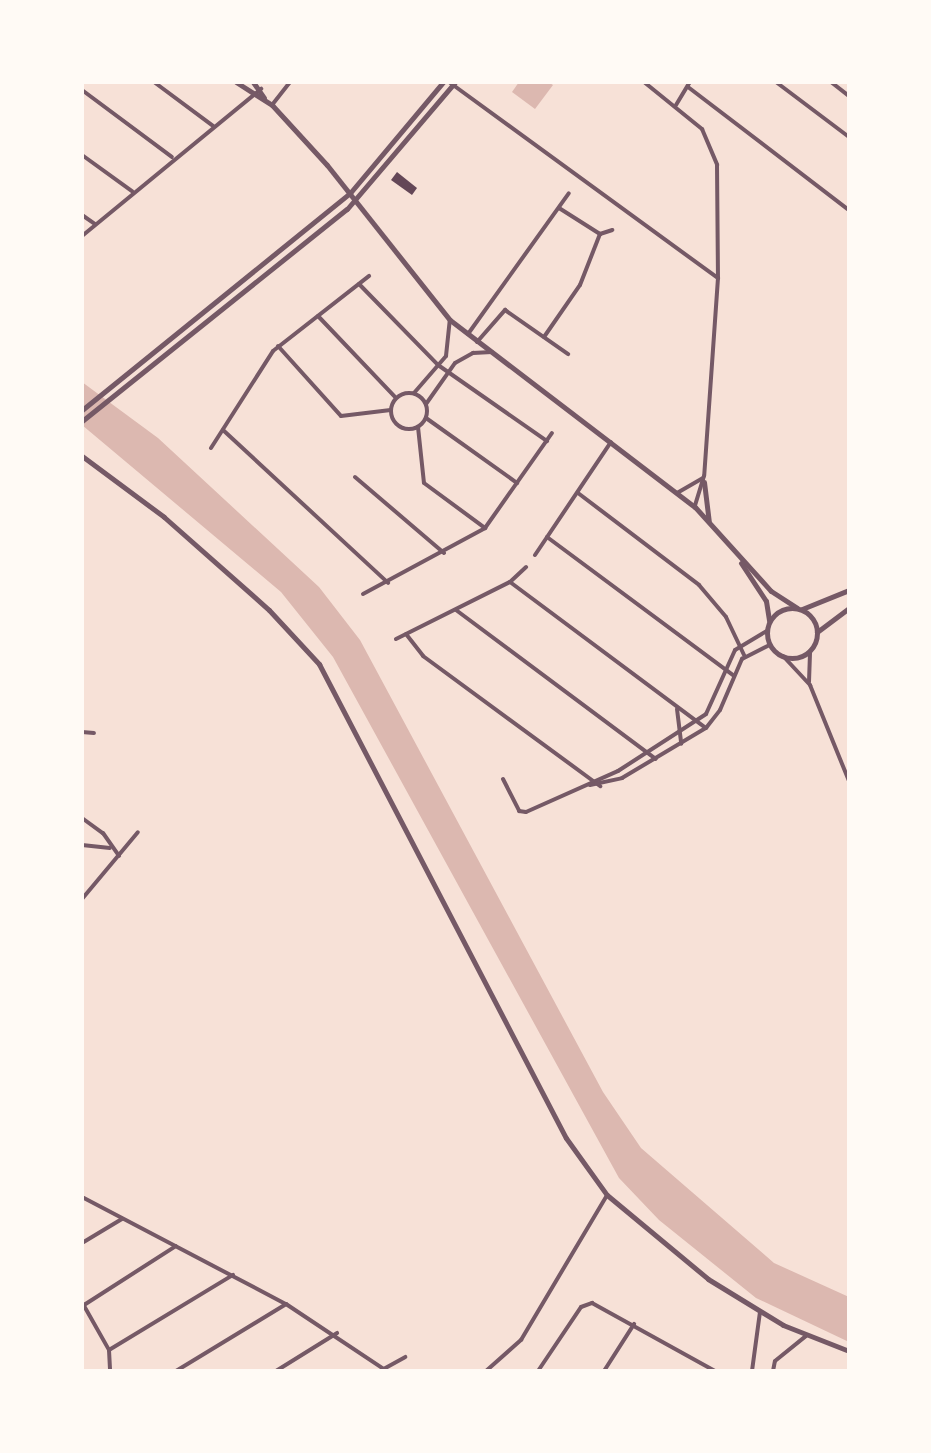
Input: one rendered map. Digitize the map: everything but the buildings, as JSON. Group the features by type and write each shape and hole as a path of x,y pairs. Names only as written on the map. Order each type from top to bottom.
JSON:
{"street":[{"path":"154,82 213,126"},
{"path":"236,82 272,105 350,193 450,320 695,507 709,522 739,558 766,601 770,645 810,685 849,781"},
{"path":"253,82 261,89 264,98"},
{"path":"272,105 290,82"},
{"path":"82,410 350,193 443,82"},
{"path":"644,82 702,129 717,165 718,278 704,479 709,522"},
{"path":"776,82 849,137"},
{"path":"831,82 849,96"},
{"path":"82,421 356,201 452,83 718,278"},
{"path":"676,105 689,84 849,210"},
{"path":"82,236 172,157 261,89"},
{"path":"82,90 172,157"},
{"path":"82,155 132,191"},
{"path":"468,334 569,193"},
{"path":"559,208 600,234"},
{"path":"82,215 95,224"},
{"path":"600,234 612,230"},
{"path":"544,337 580,285 600,234"},
{"path":"211,448 278,346 369,276"},
{"path":"359,284 438,365 547,441"},
{"path":"477,342 505,310 568,354"},
{"path":"317,315 396,398"},
{"path":"396,398 414,393 438,365 451,341 450,320"},
{"path":"278,346 341,416 391,410"},
{"path":"485,528 424,483 418,427 426,418 426,404 449,373 466,356 492,352"},
{"path":"414,393 426,404"},
{"path":"396,398 391,410 397,425 418,427"},
{"path":"426,418 517,483"},
{"path":"223,430 388,583"},
{"path":"363,594 444,553 485,528 552,433"},
{"path":"535,555 611,442"},
{"path":"82,456 134,494 269,610 319,664 566,1138 607,1195 697,1270 760,1312 806,1336 849,1351"},
{"path":"355,477 444,553"},
{"path":"677,493 704,479"},
{"path":"695,507 704,479"},
{"path":"578,493 699,585 726,617 745,657"},
{"path":"547,537 734,676"},
{"path":"739,558 800,609 817,632"},
{"path":"396,639 510,582 526,567"},
{"path":"510,582 706,728"},
{"path":"769,622 780,610 800,609 849,590"},
{"path":"810,685 810,651 817,632 849,608"},
{"path":"456,610 656,759"},
{"path":"503,779 522,812 590,785 649,752 697,721 708,710 739,646 767,631"},
{"path":"406,634 423,656 600,786"},
{"path":"590,785 600,786 656,759 706,728 720,710 745,657 770,645"},
{"path":"783,656 797,657 810,651"},
{"path":"677,709 681,744"},
{"path":"82,732 94,733"},
{"path":"82,818 103,833 110,848 119,856"},
{"path":"82,899 138,832"},
{"path":"82,845 110,848"},
{"path":"486,1371 521,1340 607,1195"},
{"path":"82,1197 337,1333 382,1370 405,1357"},
{"path":"82,1243 122,1219"},
{"path":"110,1371 109,1350 83,1304 176,1246"},
{"path":"109,1350 233,1275"},
{"path":"176,1371 286,1304"},
{"path":"538,1371 584,1304 596,1304 715,1371"},
{"path":"752,1371 760,1312"},
{"path":"604,1371 634,1324"},
{"path":"276,1371 337,1333"},
{"path":"773,1371 775,1361 806,1336"}],"shaded area":[{"path":"519,82 548,82 553,85 535,109 512,92"},
{"path":"82,382 158,438 319,587 360,640 603,1092 641,1148 774,1263 849,1297 849,1342 756,1298 659,1220 619,1178 333,657 281,592 82,425"}]}
